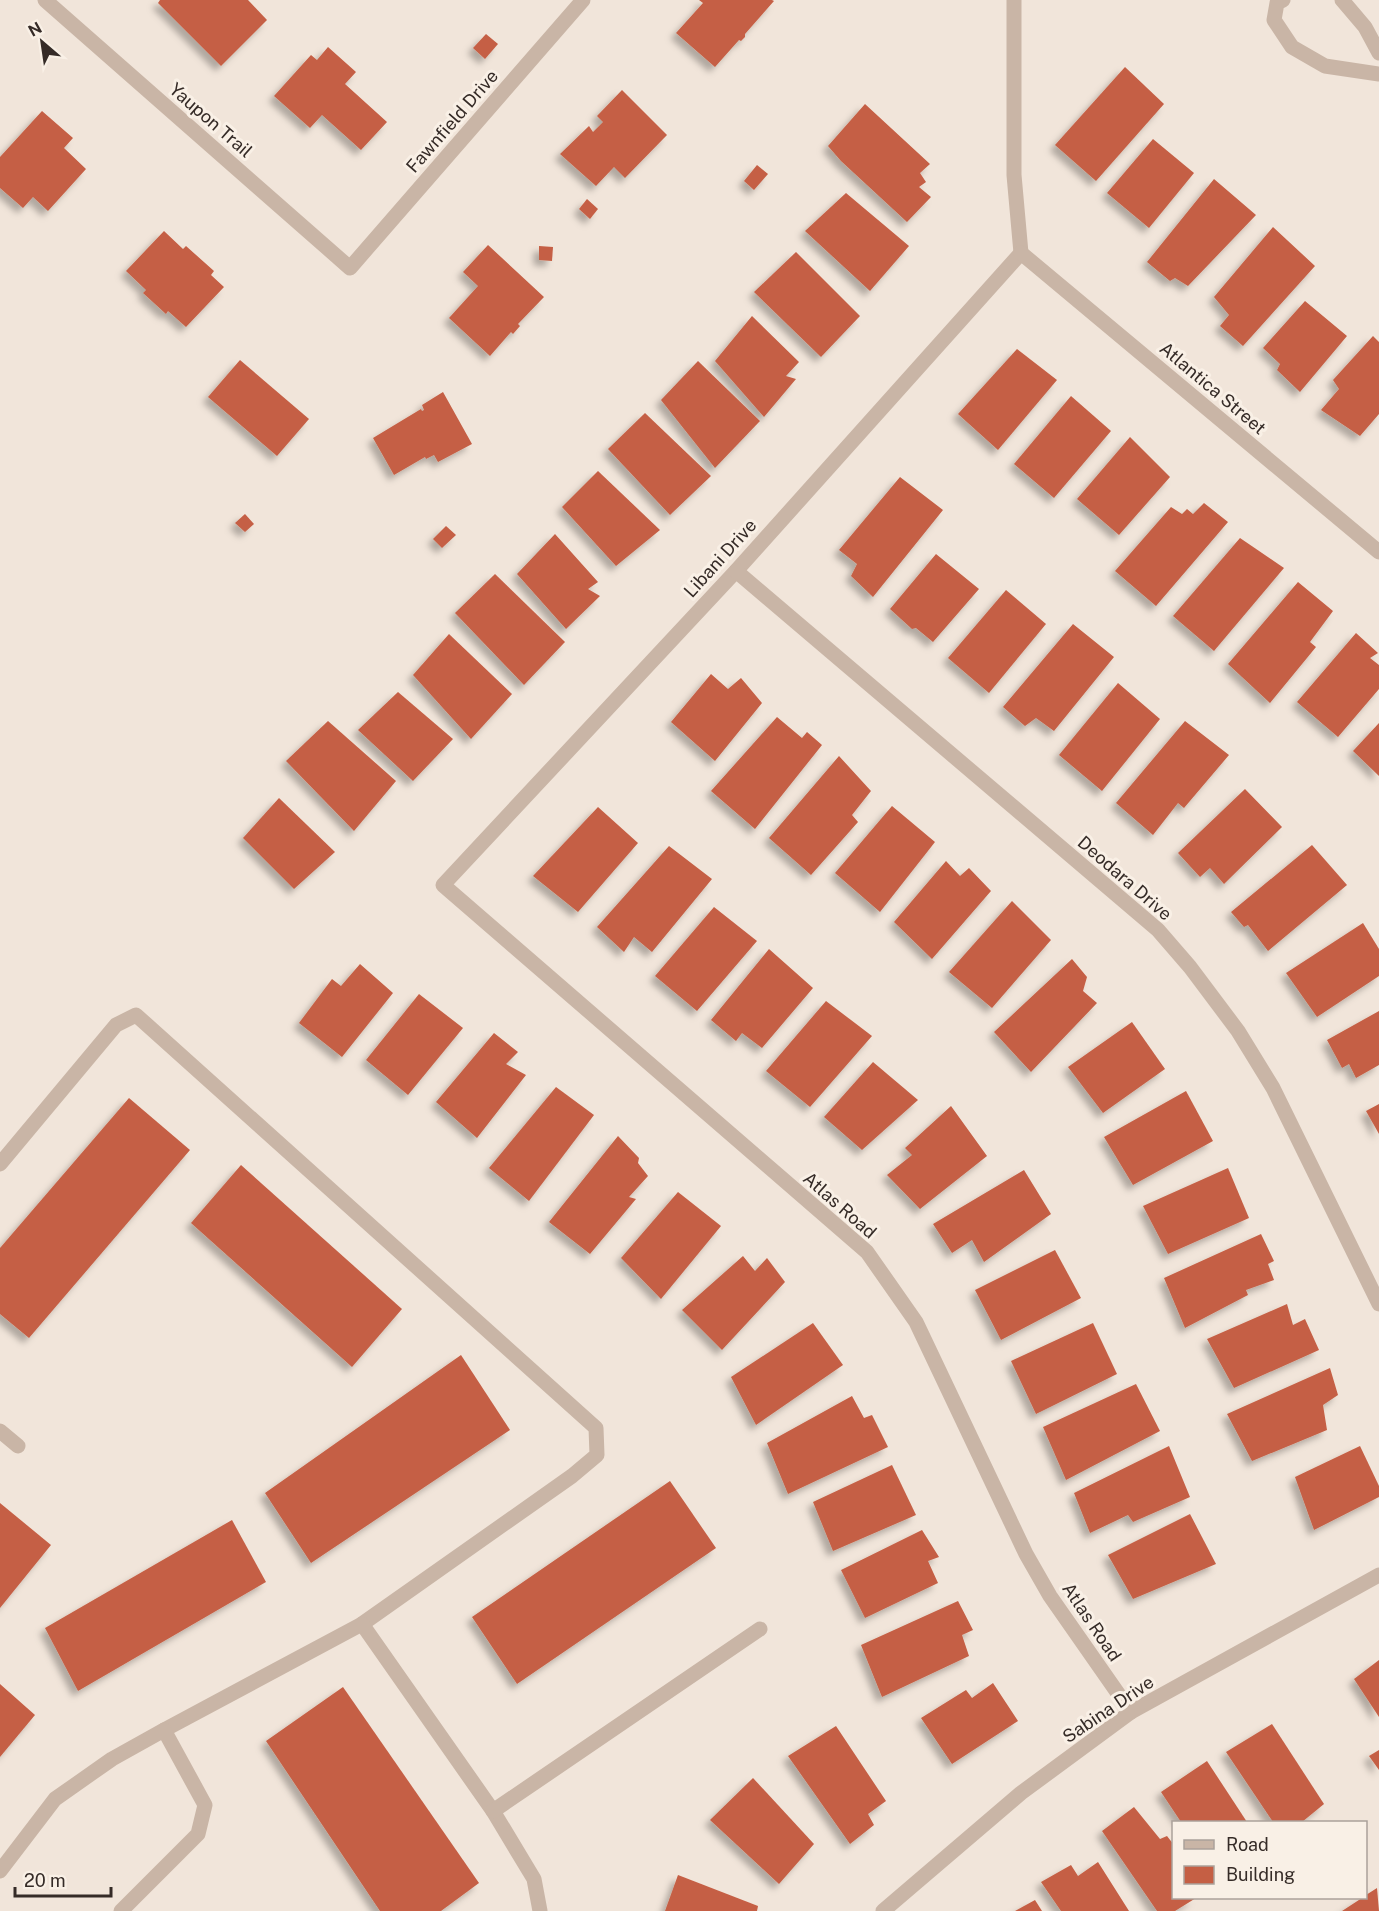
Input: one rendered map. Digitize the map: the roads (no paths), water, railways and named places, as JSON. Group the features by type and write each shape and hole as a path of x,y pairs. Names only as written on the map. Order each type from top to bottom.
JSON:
{"street":[{"name":"Yaupon Trail","path":"45,0 350,268"},
{"name":"Fawnfield Drive","path":"350,268 583,0"},
{"path":"1014,0 1014,175 1021,253"},
{"path":"1283,0 1278,3 1274,20 1292,47 1325,66 1379,74"},
{"path":"1342,0 1365,27 1379,53"},
{"name":"Atlantica Street","path":"1021,253 1379,552"},
{"name":"Libani Drive","path":"442,885 736,571 1021,253"},
{"name":"Deodara Drive","path":"736,571 1158,930 1190,967 1238,1031 1274,1088 1379,1304"},
{"name":"Atlas Road","path":"442,885 867,1252 916,1322 1026,1554 1050,1596 1131,1712"},
{"path":"0,1164 116,1025 136,1016 597,1428 597,1455 589,1462 362,1624 112,1759 55,1799 0,1871"},
{"path":"0,1431 18,1446"},
{"name":"Sabina Drive","path":"883,1911 1022,1792 1131,1712 1379,1575"},
{"path":"362,1624 493,1811 534,1879 540,1911"},
{"path":"493,1811 760,1629"},
{"path":"121,1911 198,1834 205,1805 165,1730"}]}
